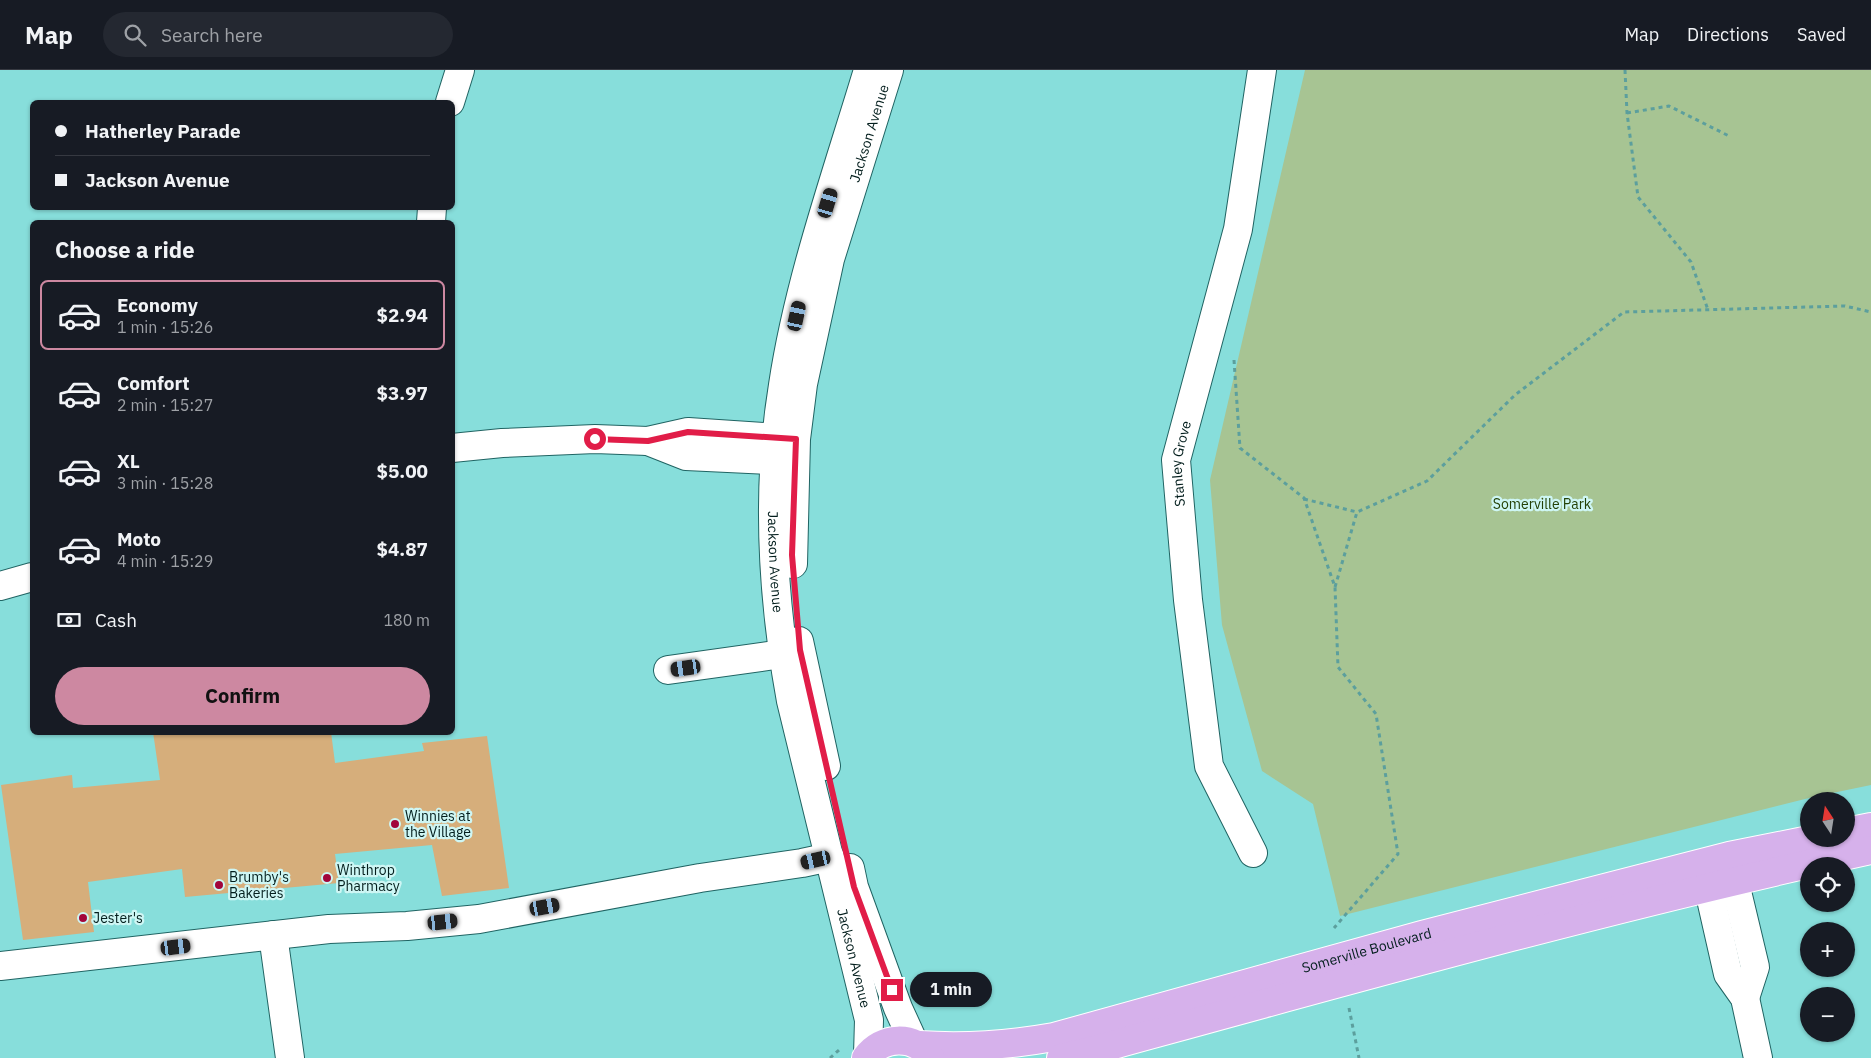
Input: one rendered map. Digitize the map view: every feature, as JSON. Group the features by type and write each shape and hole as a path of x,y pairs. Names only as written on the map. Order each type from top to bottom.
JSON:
{"main road":[{"path":"1855,830 1871,827"},
{"name":"Somerville Boulevard","path":"1060,1058 1420,960 1732,868 1800,844"},
{"name":"Somerville Boulevard","path":"1732,868 1871,850"},
{"name":"Somerville Boulevard","path":"867,1056 878,1046 889,1041 902,1040 921,1049 994,1046 1054,1037 1413,938 1705,875"}],"street":[{"path":"451,100 460,70"},
{"name":"Jackson Avenue","path":"868,70 801,298 783,384 786,450 800,650 854,887 898,1008 921,1049"},
{"name":"Jackson Avenue","path":"867,1056 869,1020 791,701 782,654 774,560 773,486 786,450 803,384 830,259 889,70"},
{"name":"Stanley Grove","path":"1253,853 1209,766 1188,600 1176,460 1238,229 1262,70"},
{"path":"455,448 502,443 595,439 648,441 686,456 786,450"},
{"path":"0,586 30,578"},
{"path":"668,670 782,654"},
{"path":"0,966 329,929 407,926 479,919 700,878 802,864 830,857"},
{"path":"1732,868 1755,967 1745,998"},
{"path":"1705,875 1728,974 1745,998 1758,1058"},
{"path":"273,935 290,1058"}],"path":[{"path":"1625,70 1627,113 1638,197 1691,262 1708,310"},
{"path":"1627,113 1668,106 1729,136"},
{"path":"1234,359 1240,448 1304,498 1357,512 1427,481 1515,395 1624,312 1845,306 1871,312"},
{"path":"1304,498 1335,587 1338,667 1376,714 1398,854 1331,932"},
{"path":"1335,587 1357,512"},
{"path":"1348,1003 1359,1058"}],"green space":[{"name":"Somerville Park","path":"1305,70 1871,70 1871,785 1837,792 1800,792 1800,800 1340,916 1313,804 1262,771 1222,625 1210,480"}],"building":[{"path":"153,735 331,735 335,763 424,751 422,743 487,736 509,888 442,896 432,845 335,854 339,883 185,897 182,869 88,882 94,932 23,940 1,785 72,775 73,788 160,780"}],"place":[{"name":"Winnies at the Village","path":"395,824"},
{"name":"Winthrop Pharmacy","path":"327,878"},
{"name":"Brumby's Bakeries","path":"219,885"},
{"name":"Jester's","path":"83,918"}],"route":[{"path":"595,439 648,441 688,432 796,439 792,555 800,650 854,887 892,990"}]}
